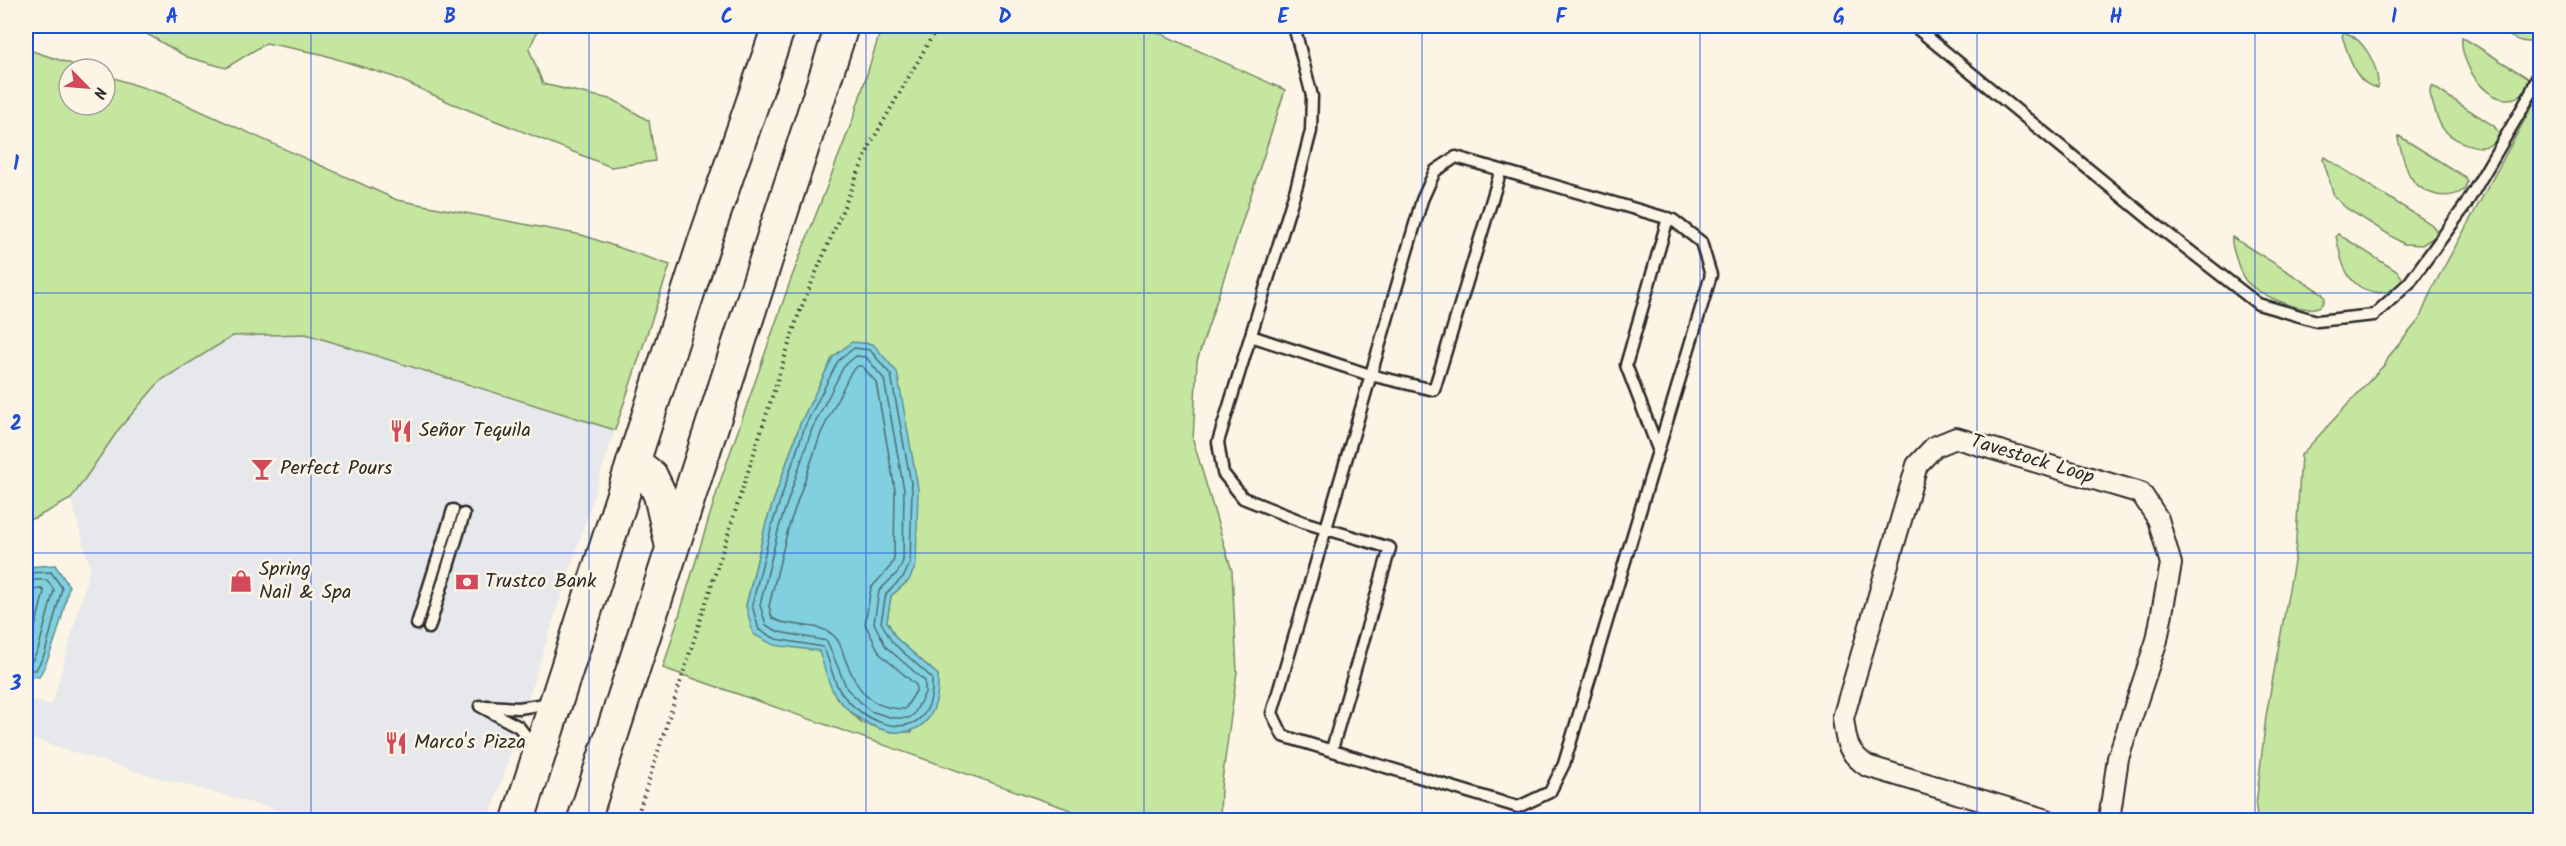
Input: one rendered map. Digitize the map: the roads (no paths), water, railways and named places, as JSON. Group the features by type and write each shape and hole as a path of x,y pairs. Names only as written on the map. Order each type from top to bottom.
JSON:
{"main road":[{"path":"518,820 740,134 779,26"},
{"path":"584,820 842,26"},
{"path":"633,462 651,476 660,495 672,548"}],"street":[{"name":"Tavestock Loop","path":"2047,820 1867,766 1854,757 1846,742 1843,718 1917,465 1934,447 1956,438 2141,493 2158,519 2171,564 2157,640 2118,758 2109,820"}],"lane":[{"path":"1294,26 1312,96 1311,131 1218,442 1223,473 1243,498 1325,528 1390,548 1332,749"},
{"path":"1914,26 2159,227 2258,304 2317,321 2374,315 2409,283 2465,206 2530,95 2541,70"},
{"path":"1456,157 1668,218 1701,243 1710,275 1564,764 1550,792 1518,807 1283,736 1272,713 1422,200 1435,171 1456,157"},
{"path":"1251,336 1370,375 1434,390 1501,170"},
{"path":"1658,448 1626,365 1668,218"},
{"path":"417,624 453,510"},
{"path":"429,628 464,514"},
{"path":"539,753 519,727 480,706 519,708 556,702"}],"water":[{"path":"852,342 873,344 897,372 918,488 916,565 909,580 891,596 887,621 896,638 938,675 936,699 929,717 918,727 904,732 887,731 870,725 853,714 835,694 819,651 774,645 753,634 746,606 766,523 800,424 833,357"},
{"path":"55,565 69,586 61,621 54,644 39,677 26,675 26,567"}],"place":[{"name":"Señor Tequila","path":"401,431"},
{"name":"Perfect Pours","path":"262,469"},
{"name":"Spring Nail & Spa","path":"241,581"},
{"name":"Trustco Bank","path":"467,582"},
{"name":"Marco's Pizza","path":"396,743"}]}
